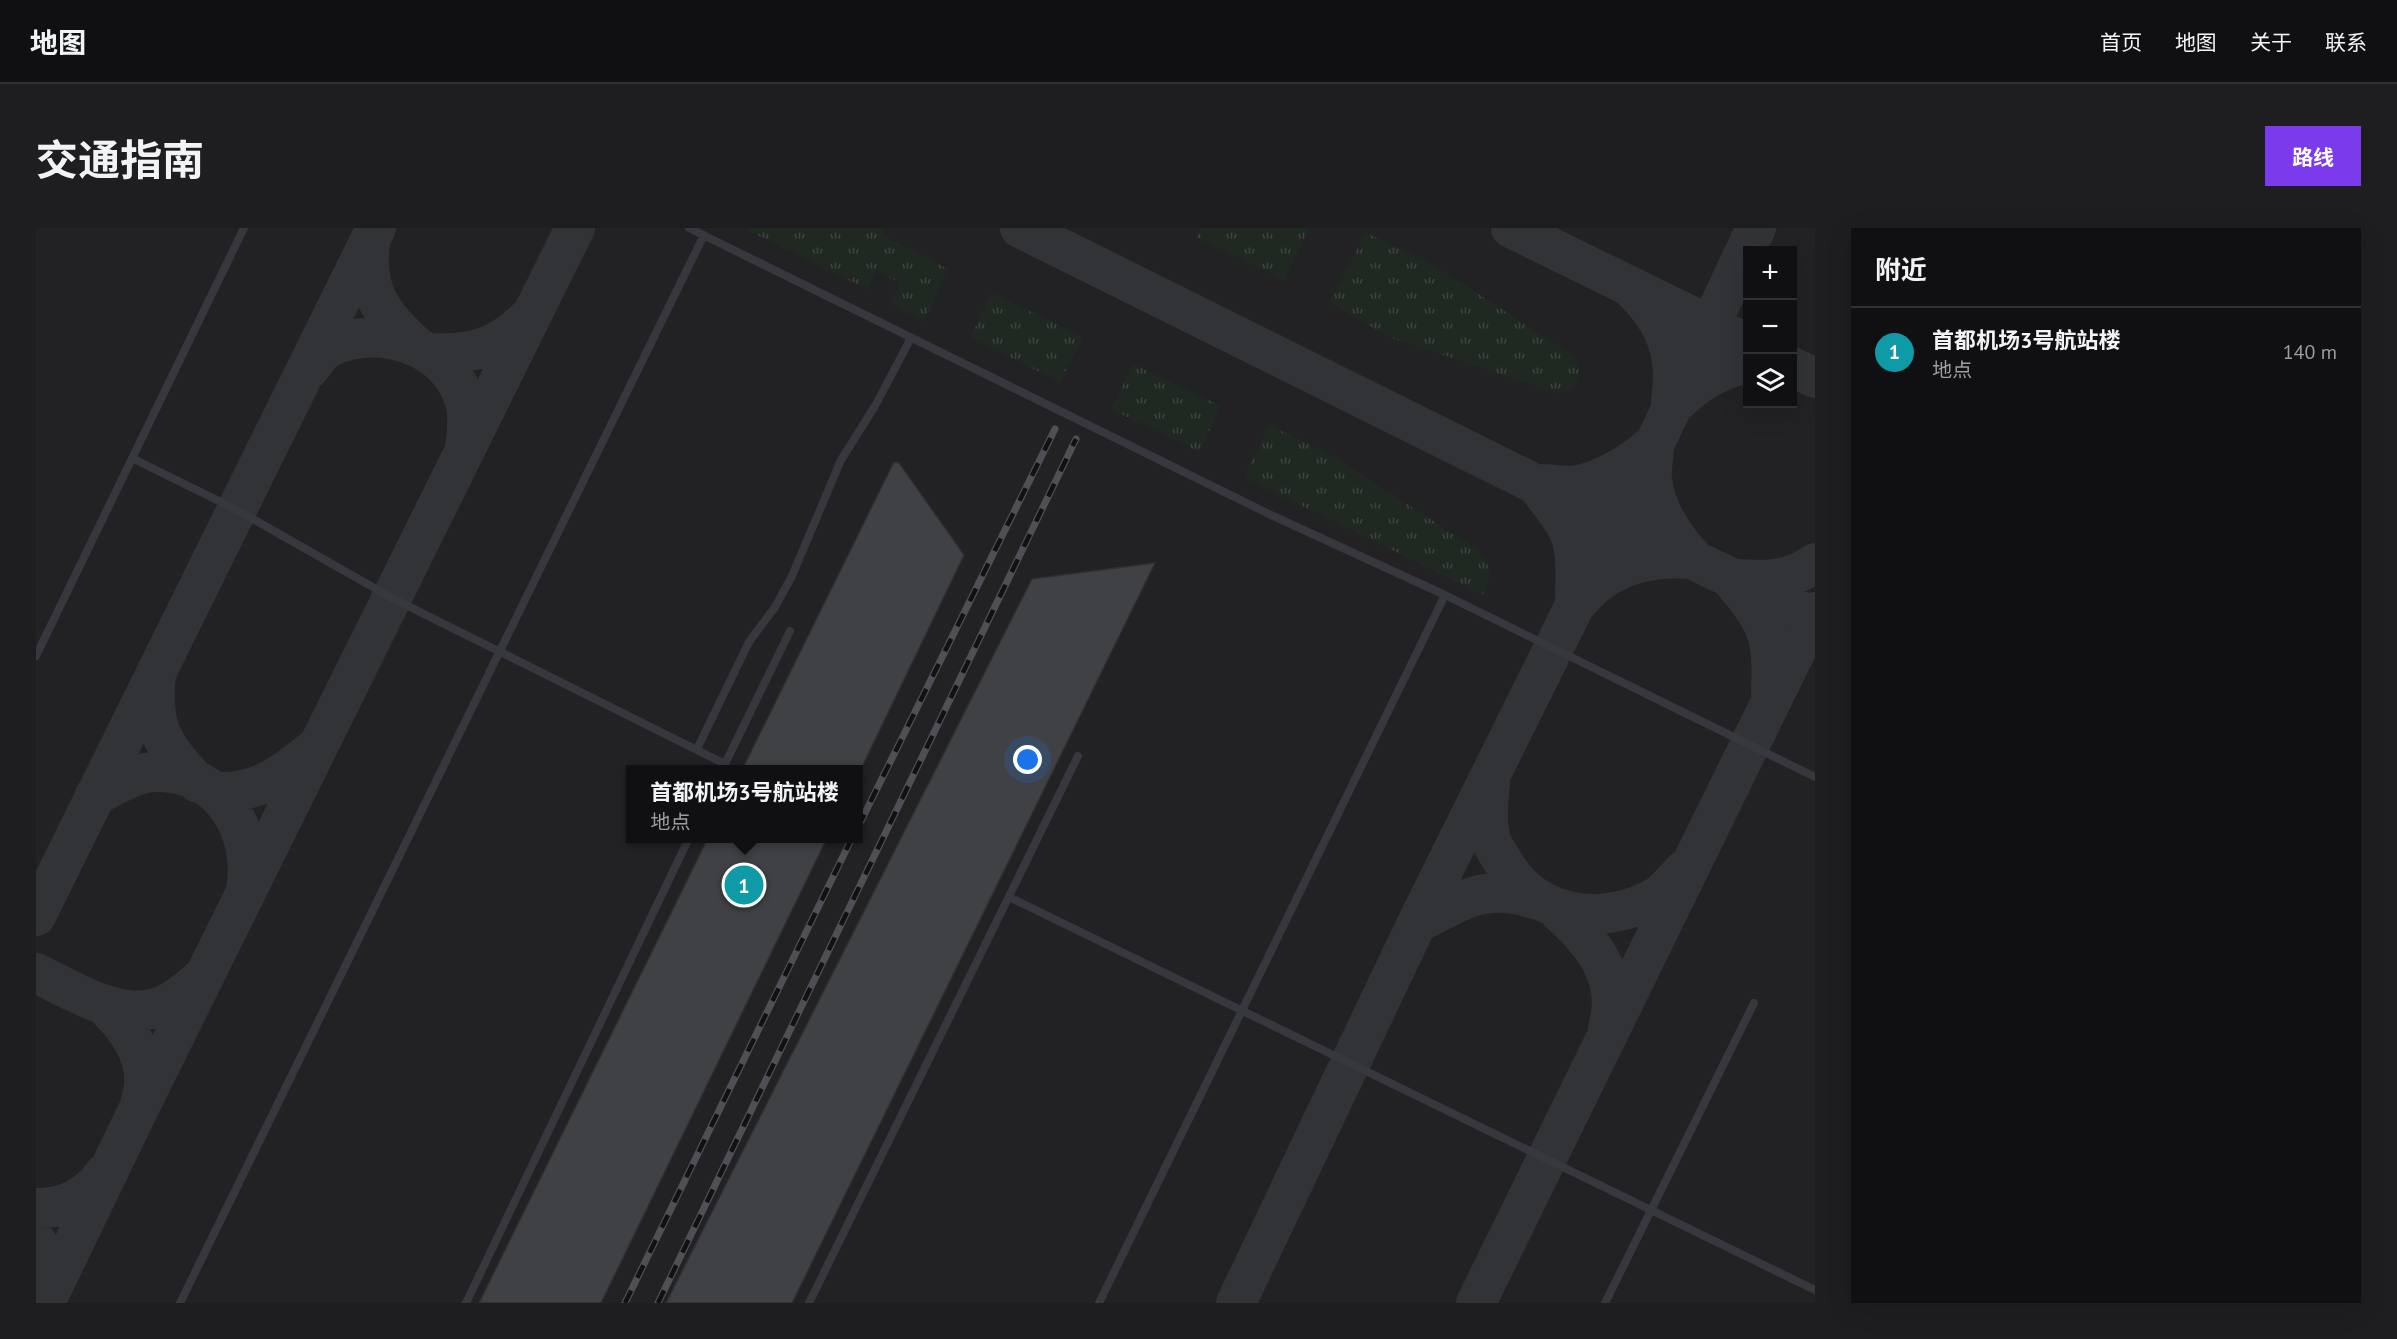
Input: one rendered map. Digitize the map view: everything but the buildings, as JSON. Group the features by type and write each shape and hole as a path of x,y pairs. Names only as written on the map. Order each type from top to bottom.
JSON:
{"lane":[{"path":"36,656 134,459 244,228"},
{"path":"689,228 1261,510 1445,595 1815,777"},
{"path":"180,1303 704,235"},
{"path":"697,749 749,642 775,607 792,576 836,468 876,406 911,338"},
{"path":"134,459 237,510 392,598 697,749 722,765"},
{"path":"1099,1303 1445,595"},
{"path":"724,765 790,631"},
{"path":"809,1303 1078,756"},
{"path":"466,1303 687,843"},
{"path":"1009,897 1815,1290"},
{"path":"1605,1303 1754,1003"}],"shaded area":[{"path":"36,228 1815,228 1815,1303 36,1303"}],"green space":[{"path":"743,228 885,228 882,235 948,269 924,321 891,304 900,283 876,271 867,289"},
{"path":"1200,228 1310,228 1284,280 1196,237"},
{"path":"1366,233 1424,259 1573,355 1579,368 1579,375 1574,386 1569,390 1554,392 1389,337 1329,302"},
{"path":"992,293 1083,337 1060,382 970,338"},
{"path":"1133,364 1221,406 1199,452 1111,409"},
{"path":"1269,425 1328,453 1478,550 1486,561 1489,571 1483,595 1244,477"}],"taxiway":[{"path":"36,916 376,228"},
{"path":"45,1303 140,1106 575,228"},
{"path":"1020,228 1535,484 1815,618"},
{"path":"1511,228 1743,342"},
{"path":"1236,1303 1417,923 1574,607 1614,521 1655,443 1756,228"},
{"path":"370,242 370,274 377,299 392,322 414,344"},
{"path":"1633,290 1654,314 1667,340 1673,368 1671,400"},
{"path":"431,353 459,353 484,347 506,336 528,318"},
{"path":"307,371 327,349 350,340 391,339 411,344 445,366 457,383 467,414 465,448"},
{"path":"1675,404 1708,378 1743,364"},
{"path":"1797,369 1815,378"},
{"path":"1538,484 1572,486 1593,481 1635,459 1652,445"},
{"path":"1654,446 1652,479 1657,500 1672,531 1692,557"},
{"path":"1537,486 1559,514 1571,536 1575,560 1575,596"},
{"path":"1580,600 1604,578 1631,565 1660,559 1692,559"},
{"path":"1738,579 1759,580 1788,576 1815,563"},
{"path":"1732,580 1754,608 1766,632 1771,657 1771,693"},
{"path":"1476,1303 1815,612"},
{"path":"156,675 157,723 168,747 198,783"},
{"path":"217,792 246,789 259,785 282,774 315,748"},
{"path":"95,795 140,774 156,772 179,774 199,782 216,793 239,826 248,868 246,890"},
{"path":"1490,784 1488,819 1493,845 1516,880 1532,895 1551,905 1571,912 1593,914 1615,912 1637,906 1658,896 1684,870"},
{"path":"1417,923 1462,901 1488,893 1519,895 1538,900"},
{"path":"1557,910 1582,934 1608,977 1612,1010 1608,1028"},
{"path":"36,973 81,996 130,1010 146,1010 162,1006 184,993 204,976"},
{"path":"105,1006 131,1037 142,1061 144,1086 141,1100"},
{"path":"36,1208 56,1206 74,1200 90,1189 104,1174"},
{"path":"36,1241 44,1262 46,1278 44,1301"}],"railway":[{"path":"863,817 1055,429"},
{"path":"658,1303 1076,439"},
{"path":"625,1303 850,843"}],"place":[{"name":"首都机场3号航站楼","path":"744,885"}]}
